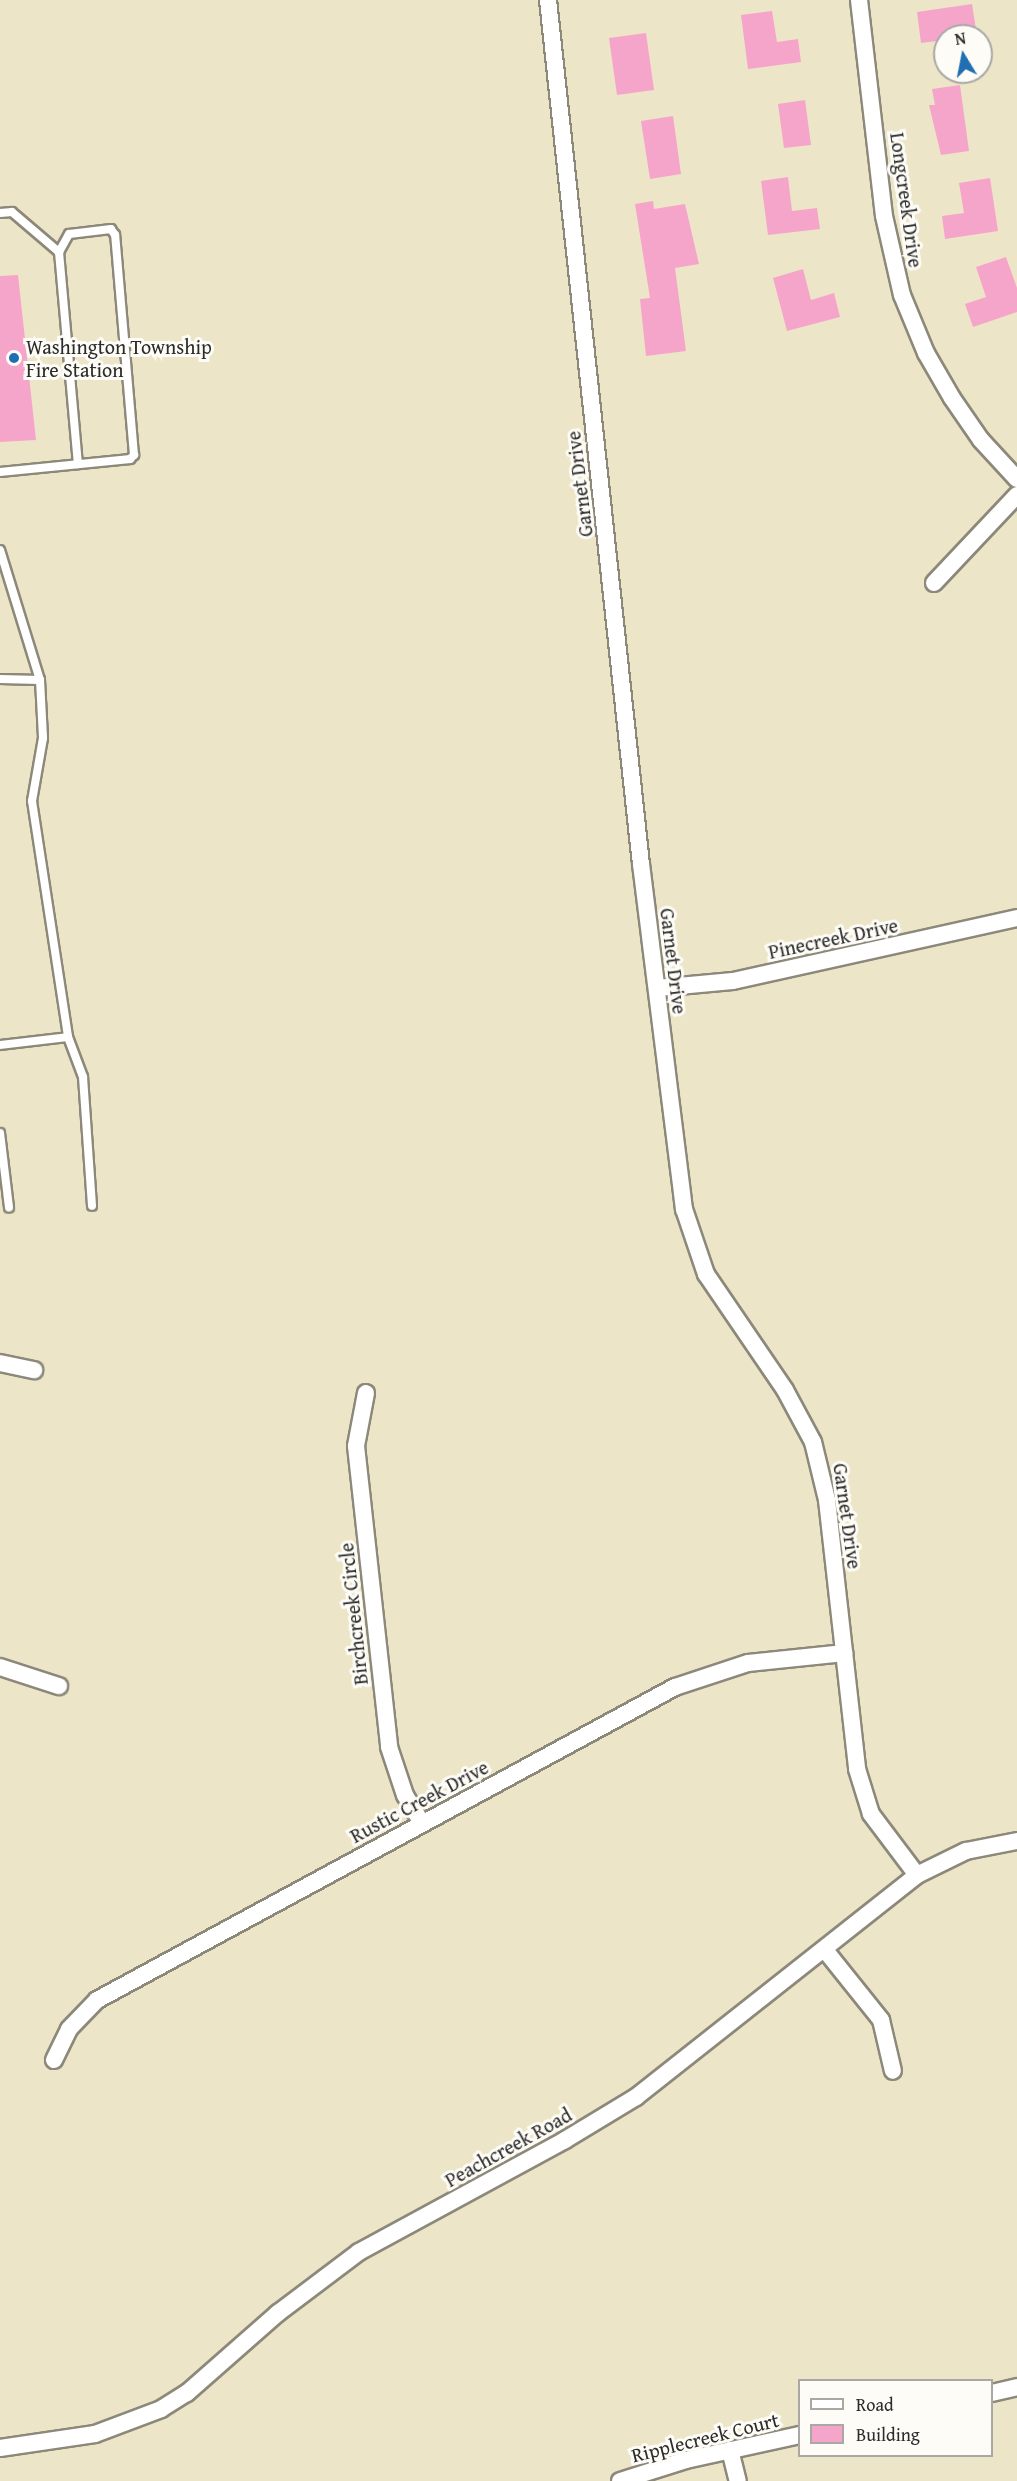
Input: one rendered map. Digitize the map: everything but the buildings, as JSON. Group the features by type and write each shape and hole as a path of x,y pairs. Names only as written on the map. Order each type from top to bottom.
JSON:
{"street":[{"name":"Garnet Drive","path":"548,0 657,988 684,1209 706,1274 785,1390 813,1442 827,1500 862,1792 883,1834 917,1875"},
{"name":"Longcreek Drive","path":"860,0 884,216 902,295 926,353 952,398 981,440 1017,478"},
{"path":"934,583 1017,495"},
{"name":"Pinecreek Drive","path":"657,988 733,981 1017,918"},
{"path":"0,1363 34,1370"},
{"name":"Birchcreek Circle","path":"366,1393 356,1446 388,1747 405,1795 422,1823"},
{"name":"Rustic Creek Drive","path":"54,2060 69,2029 97,2000 690,1680 748,1663 844,1653"},
{"path":"0,1667 59,1686"},
{"name":"Peachcreek Road","path":"0,2448 95,2434 161,2409 187,2393 317,2281 359,2252 566,2140 636,2097 825,1950 917,1875 966,1851 1017,1841"},
{"path":"825,1950 881,2020 893,2071"},
{"path":"993,2392 1017,2387"},
{"name":"Ripplecreek Court","path":"620,2481 649,2470 798,2435"},
{"path":"730,2450 738,2481"}],"lane":[{"path":"0,213 12,212 59,252"},
{"path":"0,472 130,459 134,455 116,235 111,229 69,234 59,252 78,464"},
{"path":"0,550 40,680 43,738 32,801 68,1037 83,1077 92,1206"},
{"path":"0,679 40,680"},
{"path":"0,1045 68,1037"},
{"path":"0,1133 9,1207"}],"place":[{"name":"Washington Township Fire Station","path":"14,358"}]}
